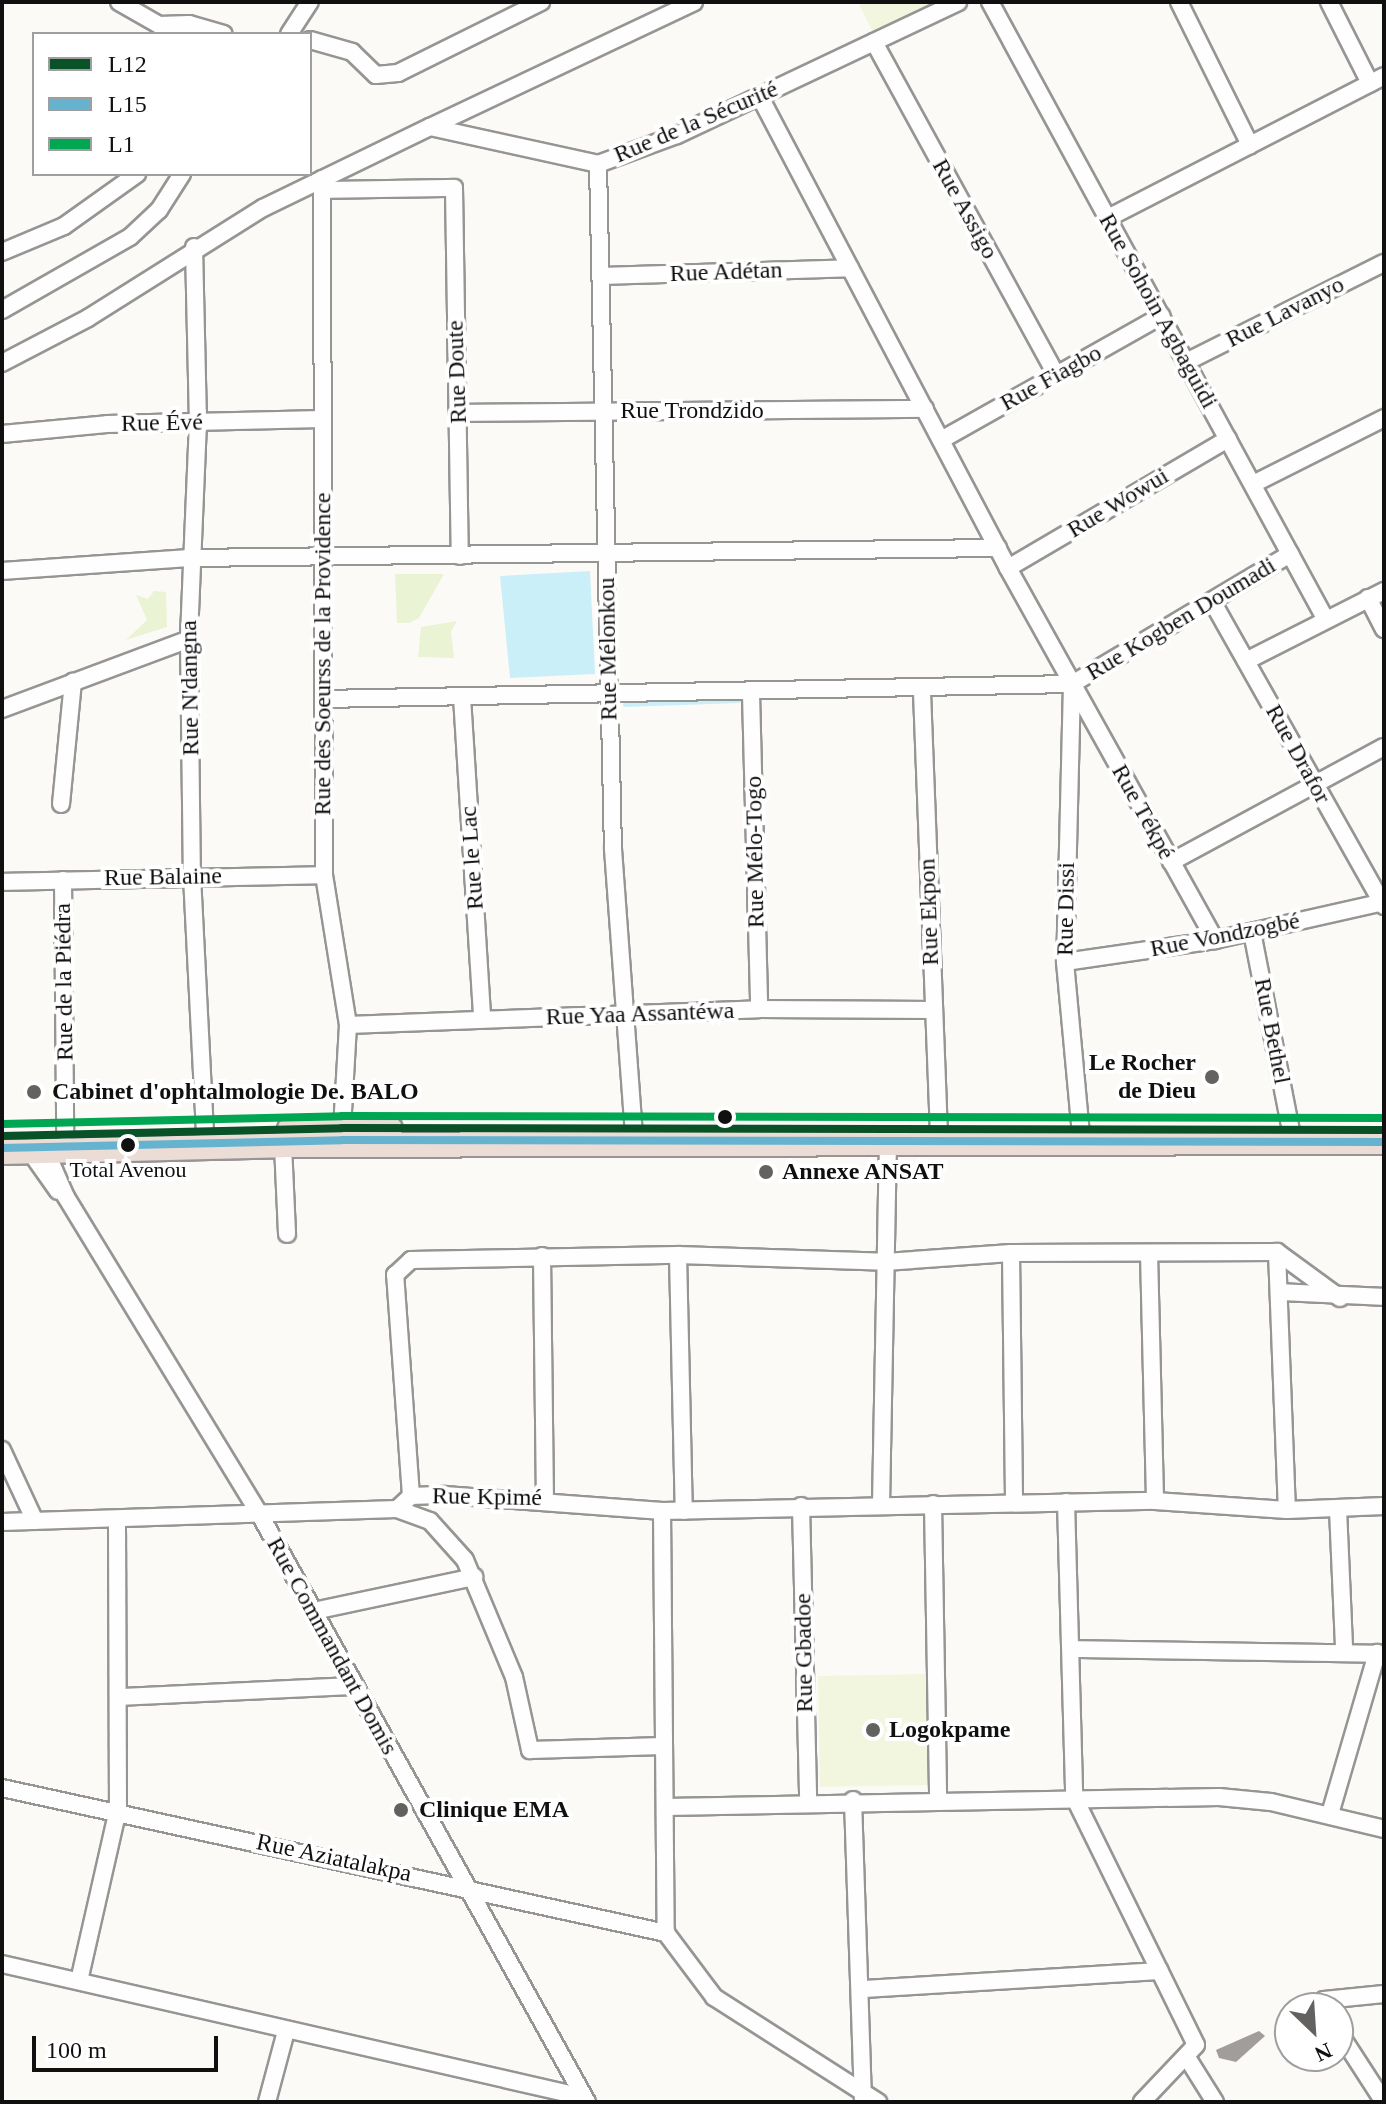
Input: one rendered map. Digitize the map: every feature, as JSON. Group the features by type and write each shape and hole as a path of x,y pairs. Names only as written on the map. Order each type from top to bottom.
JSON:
{"highway":[{"path":"2,1152 35,1140 205,1130 342,1128 634,1140"},
{"path":"889,1140 939,1132 1384,1130"},
{"path":"35,1140 283,1145 634,1140 1384,1142"}],"street":[{"path":"119,2 159,25 189,24 217,32"},
{"path":"297,29 310,2"},
{"path":"312,41 352,52 376,75 398,73 510,7 541,2"},
{"path":"2,363 88,318 194,247 430,127 694,2"},
{"name":"Rue de la Sécurité","path":"430,127 598,164 760,97 958,2"},
{"name":"Rue Sohoin Agbaguidi","path":"990,2 1326,620"},
{"path":"1179,2 1250,145"},
{"path":"1108,218 1377,79 1329,2"},
{"name":"Rue Assigo","path":"874,42 1056,375"},
{"name":"Rue Tékpé","path":"760,97 1008,568 1215,940"},
{"name":"Rue Mélonkou","path":"598,164 609,696 634,1140"},
{"path":"2,252 64,226 134,176"},
{"path":"2,310 130,237 159,210 181,176"},
{"name":"Rue Doute","path":"322,184 454,188 460,556"},
{"name":"Rue des Soeurss de la Providence","path":"322,184 324,875 348,1025 342,1128"},
{"name":"Rue N'dangna","path":"194,247 198,422 189,558 189,639 192,876 205,1130"},
{"name":"Rue Lavanyo","path":"1186,362 1384,263"},
{"name":"Rue Adétan","path":"601,276 850,268"},
{"name":"Rue Fiagbo","path":"941,440 1161,316"},
{"name":"Rue Trondzido","path":"459,413 925,409"},
{"path":"1253,484 1384,418"},
{"name":"Rue Évé","path":"2,434 198,422 322,419"},
{"name":"Rue Wowui","path":"1008,568 1228,439"},
{"path":"2,571 189,558 998,548"},
{"name":"Rue Kogben Doumadi","path":"1072,684 1290,554"},
{"path":"1246,661 1384,591"},
{"path":"1368,598 1384,629"},
{"name":"Rue Drafor","path":"1212,601 1383,903"},
{"path":"2,709 189,639"},
{"path":"61,804 73,682"},
{"path":"323,699 922,692 1072,684"},
{"name":"Rue Dissi","path":"1072,684 1065,962 1081,1133"},
{"name":"Rue Ekpon","path":"922,692 939,1132"},
{"name":"Rue Mélo-Togo","path":"751,694 759,1009"},
{"name":"Rue le Lac","path":"462,697 482,1019"},
{"path":"1171,862 1384,747"},
{"name":"Rue Balaine","path":"2,882 324,875"},
{"name":"Rue de la Piédra","path":"35,1140 63,880"},
{"name":"Rue Vondzogbé","path":"1065,962 1215,940 1383,903"},
{"name":"Rue Bethel","path":"1252,932 1291,1130"},
{"name":"Rue Yaa Assantéwa","path":"348,1025 759,1009 932,1010"},
{"name":"Rue Commandant Domis","path":"35,1140 66,1197 259,1513 463,1886 585,2099"},
{"path":"881,1505 889,1140"},
{"path":"283,1145 287,1234"},
{"path":"1277,1252 1287,1510"},
{"path":"411,1496 399,1265 542,1256 678,1255 885,1262 1011,1253 1277,1252 1340,1298"},
{"path":"1011,1253 1014,1503"},
{"path":"1149,1253 1155,1501"},
{"path":"678,1255 684,1511"},
{"path":"542,1256 545,1498"},
{"path":"1279,1292 1340,1298 1384,1297"},
{"path":"2,1450 35,1521"},
{"name":"Rue Kpimé","path":"2,1522 117,1521 397,1509 411,1496 545,1498 662,1511 1155,1501 1287,1510 1384,1506"},
{"path":"1066,1502 1074,1797 1195,2039 1188,2059 1142,2102"},
{"path":"933,1504 938,1798"},
{"name":"Rue Gbadoe","path":"801,1506 808,1800"},
{"path":"397,1509 448,1534 474,1577 514,1677 530,1750 663,1746"},
{"path":"1338,1509 1344,1649"},
{"path":"662,1511 666,1933 714,1997 868,2100"},
{"path":"79,1981 118,1810 117,1521"},
{"path":"314,1611 474,1577"},
{"path":"1072,1649 1344,1649 1380,1654 1330,1814"},
{"path":"120,1697 355,1686"},
{"name":"Rue Aziatalakpa","path":"2,1788 118,1810 666,1933"},
{"path":"666,1807 808,1800 1219,1797 1330,1814 1384,1829"},
{"path":"853,1800 868,2100"},
{"path":"2,1964 585,2099"},
{"path":"864,1989 1159,1971"},
{"path":"1354,1997 1384,1994"},
{"path":"267,2102 286,2031"},
{"path":"1354,2056 1384,2102"},
{"path":"1188,2059 1215,2102"}],"green space":[{"path":"858,2 948,2 875,37"},
{"path":"395,574 444,574 419,618 409,623 397,623"},
{"path":"154,591 166,592 167,627 126,640 147,620 136,595 148,599"},
{"path":"457,621 451,631 454,658 418,657 421,627"},
{"name":"Logokpame","path":"927,1674 929,1785 820,1787 818,1676"}],"water":[{"path":"590,571 595,674 510,678 500,576"}],"building":[{"path":"1259,2031 1265,2036 1236,2062 1219,2058 1216,2050"}],"waterway":[{"path":"625,705 739,701"}],"transit line":[{"name":"L1","path":"2,1124 342,1116 1384,1118"},
{"name":"L12","path":"2,1136 342,1128 1384,1130"},
{"name":"L15","path":"2,1148 342,1140 1384,1142"}],"place":[{"name":"Le Rocher de Dieu","path":"1212,1077"},
{"name":"Cabinet d'ophtalmologie De. BALO","path":"34,1092"},
{"name":"Total Avenou","path":"128,1145"},
{"name":"Annexe ANSAT","path":"766,1172"},
{"name":"Logokpame","path":"873,1730"},
{"name":"Clinique EMA","path":"401,1810"}]}
